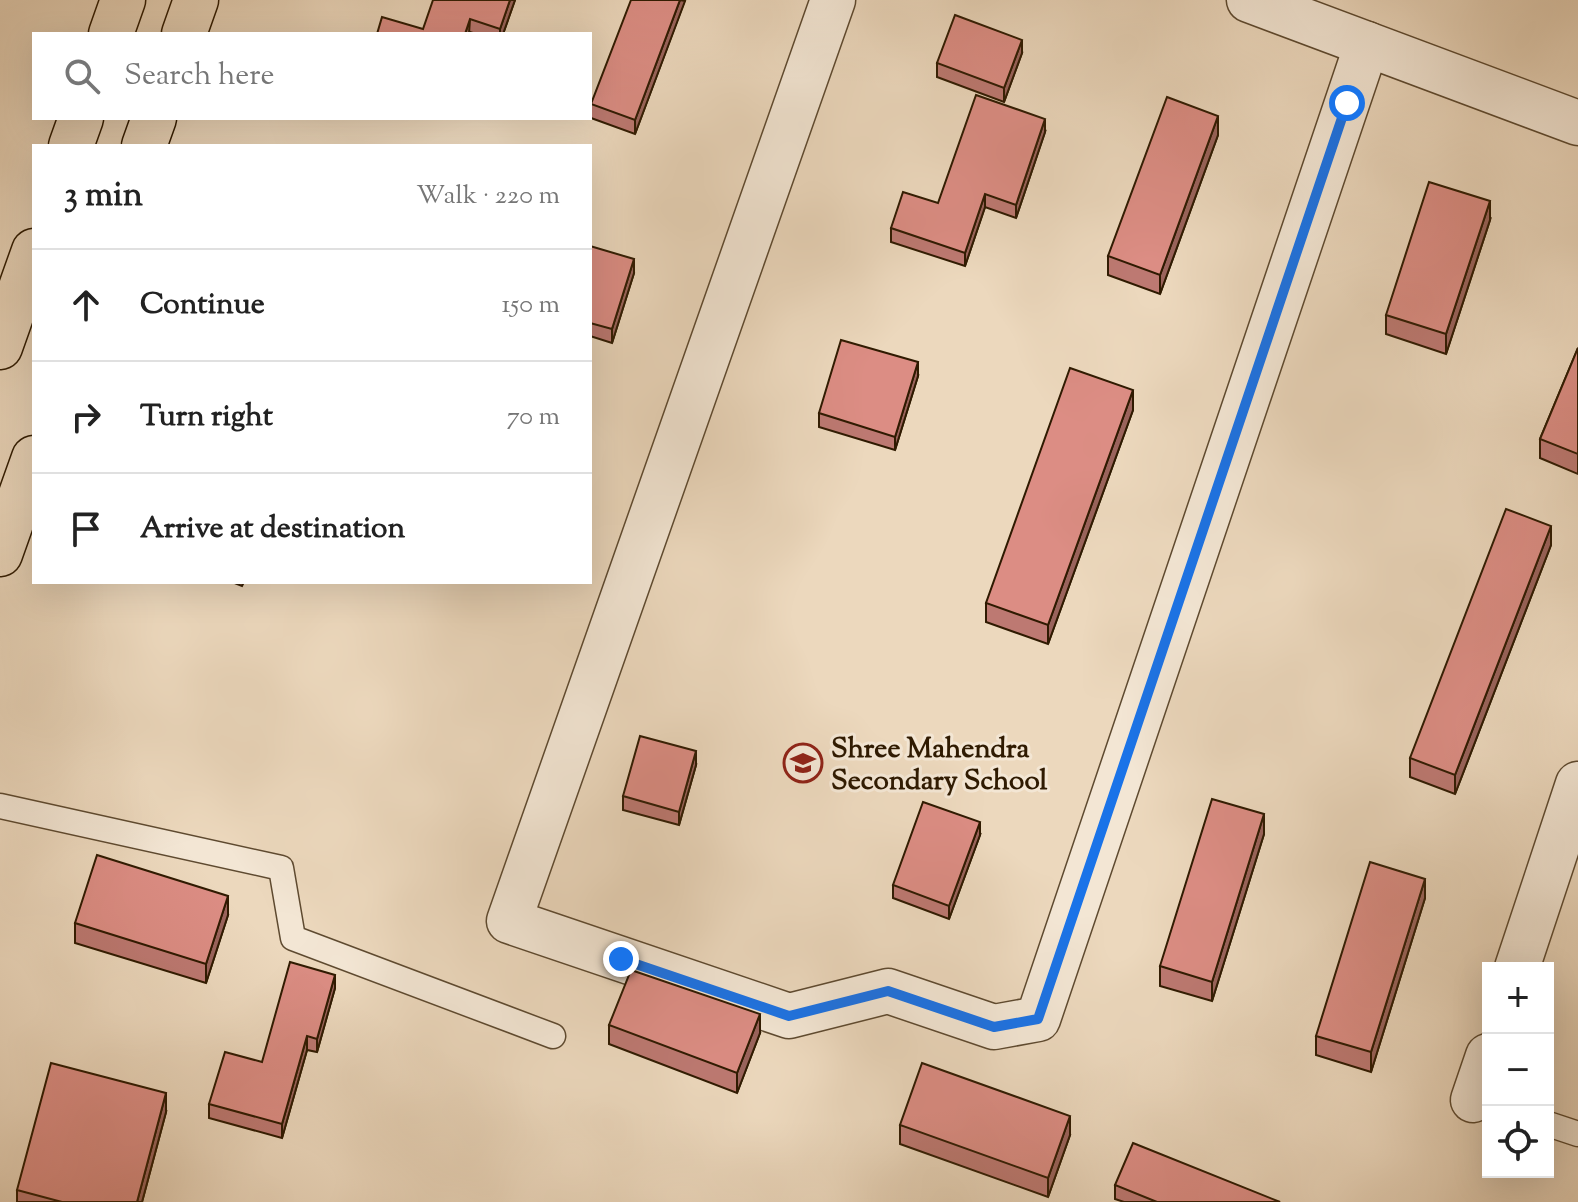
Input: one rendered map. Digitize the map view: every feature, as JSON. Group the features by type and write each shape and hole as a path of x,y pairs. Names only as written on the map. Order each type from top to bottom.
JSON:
{"highway":[{"path":"112,32 123,0"},
{"path":"185,32 196,0"},
{"path":"72,144 80,120"},
{"path":"145,144 153,120"},
{"path":"0,347 32,257"},
{"path":"0,554 32,464"}],"street":[{"path":"833,0 509,921 789,1016 888,991 994,1027 1038,1019 1367,44"},
{"path":"1249,0 1578,123"},
{"path":"1519,962 1578,784"}],"lane":[{"path":"0,806 281,868 293,938 553,1036"},
{"path":"1554,1126 1578,1134"}],"building":[{"path":"433,0 510,0 500,29 470,19 466,32 378,32 382,17 423,29"},
{"path":"631,0 680,0 635,120 592,104"},
{"path":"955,15 1022,40 1004,88 937,63"},
{"path":"976,95 1045,119 1016,205 985,194 965,253 891,228 903,192 938,203"},
{"path":"1167,97 1218,116 1160,275 1108,256"},
{"path":"1429,182 1490,201 1446,334 1386,315"},
{"path":"592,247 634,259 612,329 592,324"},
{"path":"841,340 918,362 895,437 819,413"},
{"path":"1578,348 1578,454 1540,439"},
{"path":"1070,368 1133,390 1048,625 986,603"},
{"path":"1506,509 1551,526 1455,775 1410,758"},
{"path":"640,736 696,751 679,812 623,796"},
{"path":"1212,799 1264,814 1212,982 1160,966"},
{"path":"923,802 980,822 949,906 893,885"},
{"path":"97,855 228,896 206,964 75,923"},
{"path":"1370,862 1425,879 1371,1052 1316,1036"},
{"path":"290,962 335,975 317,1039 307,1036 282,1124 209,1104 225,1052 262,1062"},
{"path":"631,970 760,1014 737,1073 609,1025"},
{"path":"51,1063 166,1093 137,1202 62,1202 17,1190"},
{"path":"922,1063 1070,1116 1048,1178 900,1125"},
{"path":"1133,1143 1280,1202 1157,1202 1115,1185"}],"place":[{"name":"Shree Mahendra Secondary School","path":"803,763"}],"route":[{"path":"621,959 789,1016 888,991 994,1027 1038,1019 1347,103"}]}
